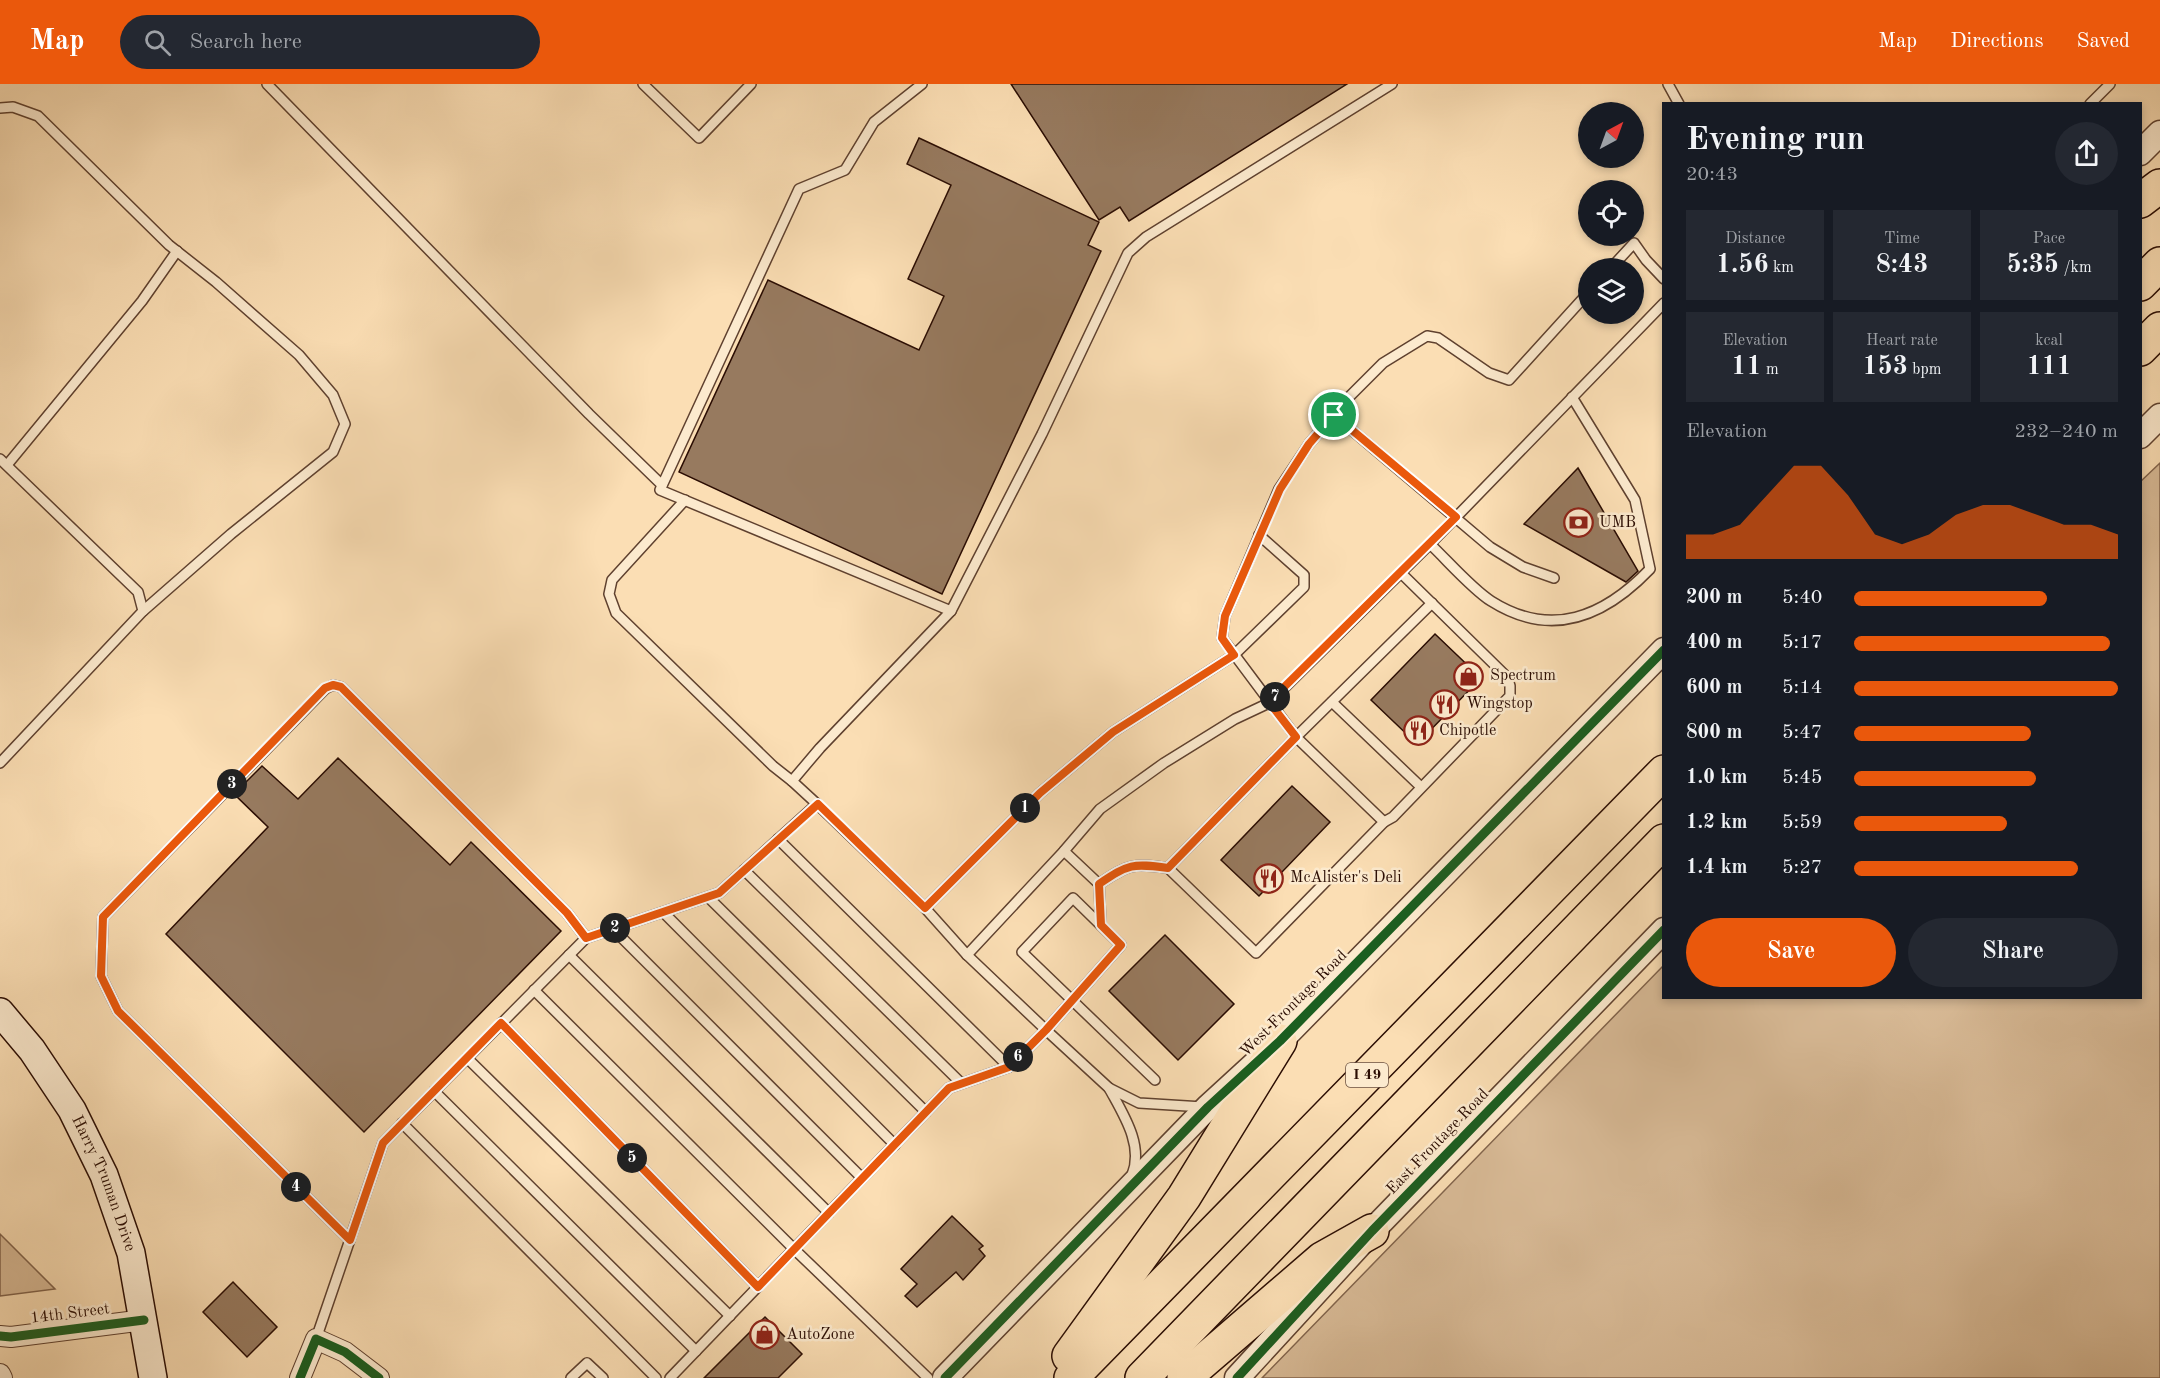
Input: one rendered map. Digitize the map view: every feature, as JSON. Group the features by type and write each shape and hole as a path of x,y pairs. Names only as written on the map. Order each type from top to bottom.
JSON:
{"highway":[{"path":"2142,200 2160,186"},
{"path":"2142,282 2160,264"},
{"path":"2142,347 2160,329"},
{"name":"I 49","path":"1071,1378 1662,774"},
{"path":"1142,1378 1662,843"},
{"path":"1053,1378 1184,1197 1280,1041"},
{"path":"1184,1378 1322,1259 1372,1231"}],"main road":[{"name":"Harry Truman Drive","path":"0,1012 32,1050 72,1110 104,1175 131,1253 153,1378"}],"street":[{"path":"2142,151 2160,133"},
{"path":"2142,434 2160,416"},
{"name":"West Frontage Road","path":"945,1378 1208,1107 1280,1041 1662,652"},
{"name":"East Frontage Road","path":"1237,1378 1372,1231 1662,932"},
{"name":"14th Street","path":"0,1336 11,1337 144,1320"},
{"path":"300,1378 316,1339 345,1352 374,1376"}],"lane":[{"path":"267,84 589,414 662,485"},
{"path":"643,84 699,138 750,84"},
{"path":"922,84 874,122 845,171 800,189 660,490 951,611"},
{"path":"792,781 820,748 951,611 1042,434 1128,253 1146,237 1392,84"},
{"path":"1668,84 1678,102"},
{"path":"2093,102 2110,84"},
{"path":"0,108 13,107 38,116 177,251 299,355 333,395 345,424 333,452 231,534 143,611 0,763"},
{"path":"1620,258 1634,243 1646,261 1662,277"},
{"path":"143,611 138,591 3,462 142,301 177,251"},
{"path":"1383,822 1296,737 1269,702 1222,638 1225,616 1280,489 1309,444 1348,397 1383,363 1427,336 1438,338 1489,373 1509,380 1578,304"},
{"path":"967,954 1064,851 1100,808 1164,763 1235,718 1269,702 1430,544 1662,305"},
{"path":"1430,544 1488,599 1513,613 1542,620 1573,619 1605,605 1630,590 1650,569 1635,500 1572,397"},
{"path":"1334,415 1490,547 1523,567 1554,578"},
{"path":"685,500 612,580 609,594 616,613 773,766 818,804 925,908 967,954 1109,1088 1139,1103 1208,1107"},
{"path":"925,908 1040,793 1113,732 1234,655 1304,587 1304,575 1259,536"},
{"path":"1099,884 1125,867 1140,865 1168,868 1256,953 1383,822 1393,817 1510,696 1507,677 1401,573"},
{"path":"1168,868 1432,603"},
{"path":"350,1240 118,1011 101,976 103,917 325,688 333,685 341,687 567,913 586,938"},
{"path":"1332,702 1421,788"},
{"path":"316,1339 383,1143 586,938 719,893 818,804"},
{"path":"778,839 1009,1067"},
{"path":"1064,851 1099,884 1101,925"},
{"path":"744,870 961,1083"},
{"path":"708,897 926,1112"},
{"path":"670,1378 949,1088 1009,1067 1046,1030 1071,1001 1121,945 1073,898 1022,952 1071,1001 1155,1080"},
{"path":"663,912 895,1145"},
{"path":"613,929 862,1178"},
{"path":"569,955 830,1213"},
{"path":"534,990 794,1249 928,1378"},
{"path":"501,1023 758,1287"},
{"path":"467,1058 730,1316"},
{"path":"1109,1088 1134,1139 1135,1168 1124,1196"},
{"path":"434,1091 696,1351"},
{"path":"402,1123 656,1378"},
{"path":"571,1378 587,1362 603,1378"}],"shaded area":[{"path":"2160,463 2160,1378 1262,1378 1662,967 1662,999 2142,999 2142,480"},
{"path":"0,1234 55,1289 0,1296"}],"building":[{"path":"1011,84 1347,84 1129,221 1120,207 1099,220"},
{"path":"919,138 1099,222 1088,245 1101,251 942,594 679,472 768,280 919,350 944,296 908,279 951,185 907,164"},
{"path":"1578,468 1638,571 1626,582 1524,524"},
{"path":"1435,634 1481,678 1417,744 1371,700"},
{"path":"338,758 450,865 471,842 561,931 364,1132 166,934 268,827 234,794 262,766 298,799"},
{"path":"1292,786 1330,822 1259,896 1221,860"},
{"path":"1165,935 1234,1004 1178,1060 1109,991"},
{"path":"952,1216 983,1246 979,1249 985,1256 963,1280 956,1272 917,1307 905,1296 917,1284 901,1269"},
{"path":"233,1282 277,1327 247,1357 203,1312"},
{"name":"AutoZone","path":"765,1317 802,1354 778,1378 704,1378"}],"cycle path":[{"path":"945,1378 1208,1107 1280,1041 1662,652"},
{"path":"1237,1378 1372,1231 1662,932"},
{"path":"0,1336 11,1337 144,1320"},
{"path":"300,1378 316,1339 345,1352 379,1378"}],"place":[{"name":"UMB","path":"1578,523"},
{"name":"Spectrum","path":"1469,676"},
{"name":"Wingstop","path":"1445,704"},
{"name":"Chipotle","path":"1418,731"},
{"name":"McAlister's Deli","path":"1269,878"},
{"name":"AutoZone","path":"765,1335"}],"route":[{"path":"1334,415 1456,517 1269,702 1296,737 1254,781 1168,868 1140,865 1125,867 1099,884 1101,925 1121,945 1046,1030 1009,1067 949,1088 758,1287 501,1023 383,1143 350,1240 118,1011 101,976 103,917 325,688 333,685 341,687 567,913 586,938 719,893 818,804 925,908 1040,793 1113,732 1234,655 1222,638 1225,616 1280,489 1309,444 1334,415"}]}
